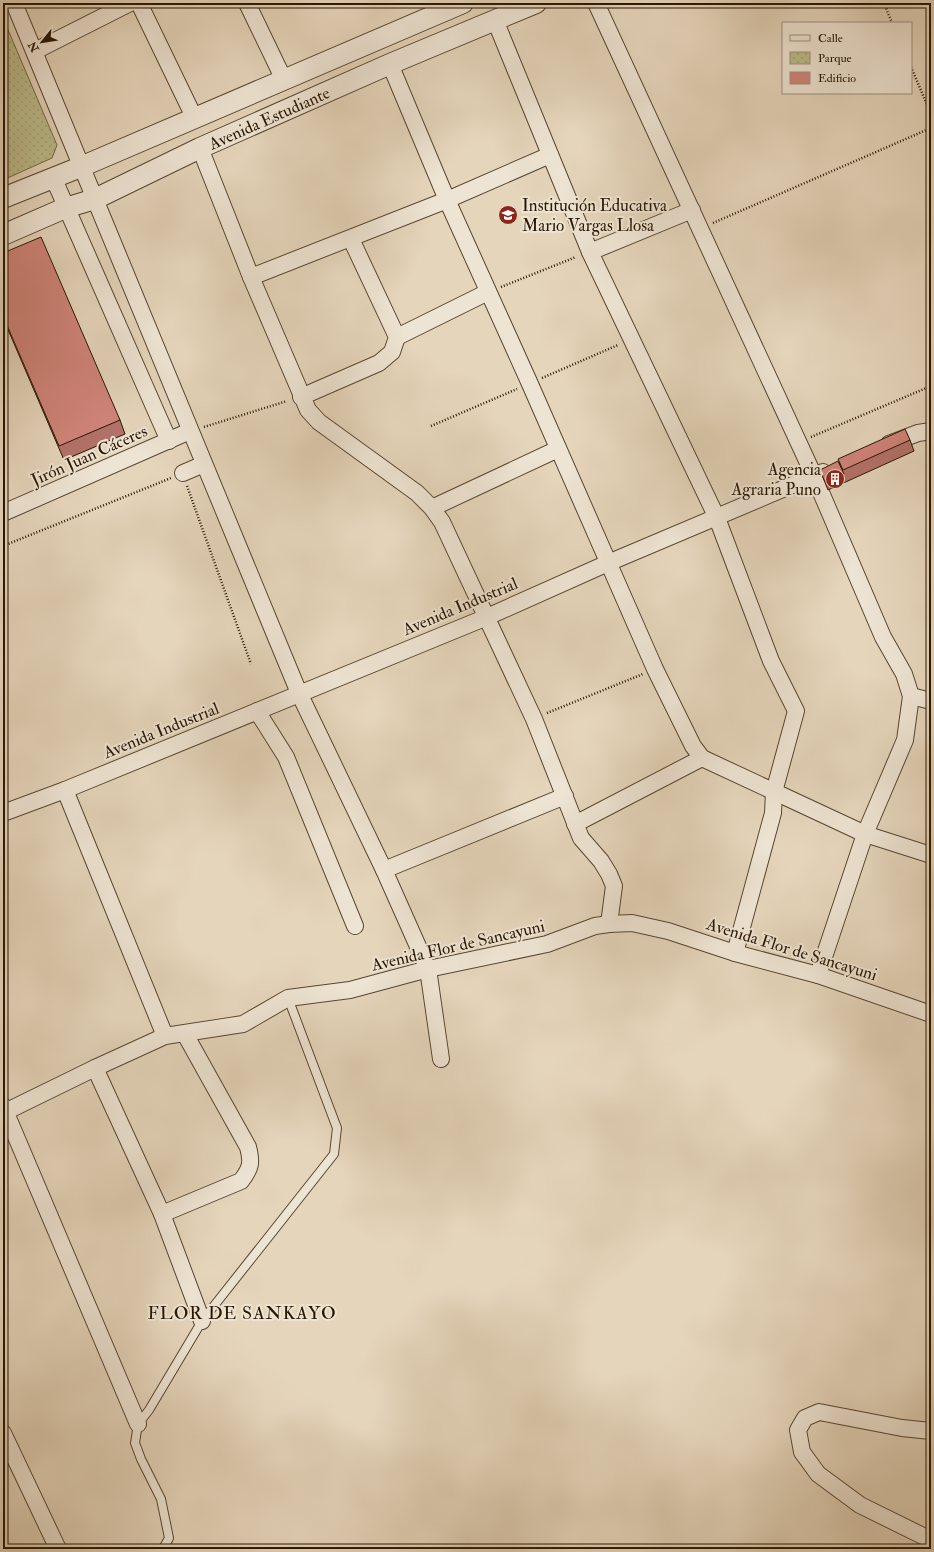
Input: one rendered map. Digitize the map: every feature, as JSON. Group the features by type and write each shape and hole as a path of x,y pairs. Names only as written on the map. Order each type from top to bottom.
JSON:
{"street":[{"path":"14,3 83,166 95,199 190,431 300,693 384,870 428,969 440,1059"},
{"path":"35,51 130,3"},
{"path":"139,3 194,117"},
{"path":"247,3 284,80"},
{"name":"Avenida Estudiante","path":"3,198 83,166 194,117 463,3"},
{"name":"Avenida Estudiante","path":"3,235 65,208 95,199 200,148 390,64 536,3"},
{"path":"596,3 814,476 883,637 904,674 911,696 906,740 865,834 818,975"},
{"path":"495,20 590,252 717,518 772,661 796,711 774,792 773,813 735,953"},
{"path":"390,64 446,200 655,669 693,746 702,758 774,792 865,834 931,856"},
{"path":"200,148 251,277 301,397 308,410 319,422 417,493 432,508 442,522 534,719 581,838 609,874 614,886 609,924"},
{"path":"251,277 351,239 550,155"},
{"path":"53,177 65,208 168,441"},
{"path":"590,252 692,210"},
{"path":"301,397 379,363 392,352 397,337 351,239"},
{"path":"397,337 488,292"},
{"name":"Jirón Juan Cáceres","path":"3,513 190,431"},
{"path":"873,451 918,433 931,431"},
{"path":"432,508 558,449"},
{"path":"183,473 204,464"},
{"name":"Avenida Industrial","path":"3,813 65,790 487,617 608,563 717,518 836,466"},
{"path":"911,696 931,701"},
{"path":"257,711 286,757 356,926"},
{"path":"575,824 702,758"},
{"path":"65,790 165,1036"},
{"path":"384,870 564,796"},
{"name":"Avenida Flor de Sancayuni","path":"4,1110 165,1036 243,1024 288,998 350,990 428,969 547,944 595,926 609,924 632,923 668,931 735,953 818,975 930,1010"},
{"path":"162,1214 241,1181 249,1170 251,1159 248,1147 185,1034"},
{"path":"95,1068 162,1214 202,1321"},
{"path":"4,1110 138,1424"},
{"path":"931,1431 902,1428 819,1412 805,1418 798,1430 802,1452 818,1474 860,1505 931,1540"},
{"path":"3,1433 58,1549"}],"lane":[{"path":"163,1549 169,1538 161,1499 141,1459 135,1443 138,1424 149,1410 202,1321 334,1154 337,1128 288,998"}],"path":[{"path":"884,3 892,22"},
{"path":"912,69 931,114"},
{"path":"710,224 931,128"},
{"path":"488,292 590,252"},
{"path":"804,440 931,386"},
{"path":"190,431 301,397"},
{"path":"3,546 183,473 251,664"},
{"path":"534,719 655,669"}],"green space":[{"path":"3,18 57,145 52,158 3,180"}],"building":[{"path":"41,237 120,420 59,446 3,316 3,253"},
{"path":"905,429 910,440 843,470 838,459"},
{"path":"838,461 844,474 825,482 820,470"}],"place":[{"name":"Institución Educativa Mario Vargas Llosa","path":"508,215"},
{"name":"Agencia Agraria Puno","path":"835,479"}],"district":[{"name":"FLOR DE SANKAYO","path":"242,1313"}]}
